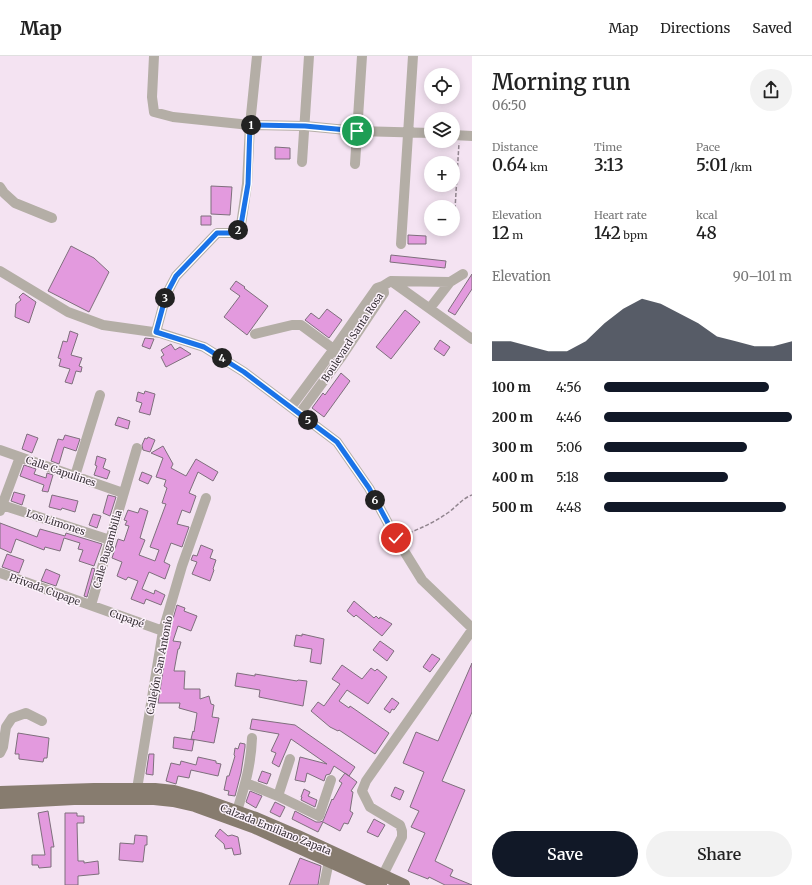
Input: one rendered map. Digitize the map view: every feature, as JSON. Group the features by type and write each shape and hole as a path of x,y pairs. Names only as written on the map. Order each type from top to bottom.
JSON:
{"main road":[{"name":"Calzada Emiliano Zapata","path":"0,792 94,789 155,789 174,791 237,811 298,836 382,880"},
{"name":"Calzada Emiliano Zapata","path":"0,803 74,799 154,799 194,806 253,827 329,861 382,880 404,885"}],"street":[{"path":"154,56 152,98 154,112 173,117 250,125 305,126 357,131 424,133"},
{"path":"156,332 166,295 176,276 217,233 236,233 241,225 248,184 250,125 257,56"},
{"path":"302,162 309,56"},
{"path":"355,164 362,56"},
{"path":"401,244 413,56"},
{"path":"460,135 472,136"},
{"path":"0,187 4,193 15,202 52,218"},
{"path":"0,271 68,312 103,325 156,332 204,347 244,372 300,413 337,442 369,488 396,538 422,580 472,629 366,781 362,791 370,807 400,825 402,831 402,837 382,880"},
{"path":"430,308 450,282 463,274"},
{"path":"387,284 450,282"},
{"path":"387,284 430,308 472,339"},
{"name":"Boulevard Santa Rosa","path":"291,407 338,353 384,293 387,284"},
{"path":"255,334 292,324 301,325 338,353"},
{"name":"Boulevard Santa Rosa","path":"300,413 338,353"},
{"path":"75,476 100,395"},
{"name":"Calle Bugambilia","path":"91,605 137,448"},
{"name":"Calle Capulines","path":"0,450 123,493"},
{"path":"1,508 20,457"},
{"name":"Callejón San Antonio","path":"137,789 163,631 182,566 206,498"},
{"name":"Los Limones","path":"1,508 110,540"},
{"name":"Privada Cupape","path":"0,573 91,605"},
{"name":"Cupapé","path":"91,605 163,631"},
{"path":"0,753 3,748 6,727 12,718 26,713 42,721"},
{"path":"237,811 246,783 251,758 252,738"},
{"path":"278,796 290,759"},
{"path":"246,783 278,796 319,816 331,780"},
{"path":"324,885 329,861"}],"path":[{"path":"455,200 456,148"},
{"path":"396,538 429,525 449,512 466,497 472,495"}],"building":[{"path":"275,147 290,148 290,159 275,159"},
{"path":"211,186 232,187 230,215 211,214"},
{"path":"201,216 211,216 211,225 201,225"},
{"path":"408,235 426,236 426,244 408,244"},
{"path":"71,246 94,258 109,272 89,312 48,291"},
{"path":"391,255 446,261 445,268 390,262"},
{"path":"472,274 472,289 455,315 448,311"},
{"path":"236,281 268,306 247,335 224,317 240,296 230,289"},
{"path":"23,293 36,302 29,323 15,317 16,304 21,300 19,297"},
{"path":"327,309 342,320 329,338 305,320 311,313 319,319"},
{"path":"405,310 420,322 391,359 376,347"},
{"path":"70,331 78,334 71,355 82,358 79,366 82,367 81,372 76,371 72,384 65,382 70,369 59,366 61,359 58,358 63,341 67,342"},
{"path":"145,338 154,339 150,349 142,346"},
{"path":"440,340 450,347 444,356 434,349"},
{"path":"171,344 175,350 180,347 191,354 166,367 161,357 164,355 161,350"},
{"path":"341,373 350,381 324,417 312,408 323,393 325,395"},
{"path":"145,391 155,394 150,415 139,412 142,403 136,401 138,392 144,394"},
{"path":"118,417 130,421 128,429 115,425"},
{"path":"27,434 38,438 32,453 22,449"},
{"path":"65,435 80,439 76,451 64,447 59,464 51,461 58,439 63,440"},
{"path":"148,437 155,440 150,452 143,450 142,445 145,438 147,439"},
{"path":"163,446 173,464 171,468 186,476 196,459 218,472 213,481 198,472 189,493 196,496 190,513 182,510 177,524 189,527 182,547 171,543 164,562 170,565 165,579 149,572 142,589 154,594 155,590 165,595 161,605 146,599 144,604 131,599 138,581 128,577 126,580 117,576 122,562 112,558 118,539 124,541 129,526 125,525 127,521 124,520 128,510 138,513 140,508 148,511 140,538 145,540 139,555 155,561 159,550 150,547 166,504 162,503 167,488 164,486 166,480 156,477 163,458 151,453"},
{"path":"97,456 106,459 103,468 110,471 107,479 94,475 97,466 95,465"},
{"path":"24,465 36,469 34,474 46,478 47,473 53,475 48,492 42,491 44,485 20,476"},
{"path":"142,472 152,476 148,484 139,480"},
{"path":"14,492 25,495 22,505 11,501"},
{"path":"52,495 78,501 75,512 62,508 61,510 49,507"},
{"path":"108,495 116,497 110,516 103,513"},
{"path":"93,514 101,516 97,528 89,525"},
{"path":"0,523 37,537 40,529 65,536 66,533 102,544 94,566 79,561 83,550 78,549 80,543 64,538 60,551 45,547 44,550 16,539 11,553 0,548"},
{"path":"201,545 213,550 210,558 216,560 210,581 192,574 197,562 191,560 193,555 197,556"},
{"path":"7,554 24,560 19,573 2,567"},
{"path":"92,568 95,569 87,597 84,596"},
{"path":"46,569 60,575 56,586 41,581"},
{"path":"354,601 374,618 376,616 379,619 380,617 392,624 382,636 356,615 354,617 347,611"},
{"path":"177,605 185,608 184,611 197,616 191,631 178,626 173,641 181,642 178,649 174,671 185,671 184,689 200,689 200,699 209,696 211,704 214,705 212,717 219,718 214,743 191,739 193,731 194,732 197,713 179,708 180,703 158,703 169,632"},
{"path":"302,634 324,639 321,664 310,662 312,649 294,646 296,635 302,636"},
{"path":"380,641 394,651 387,661 373,650"},
{"path":"432,654 440,659 430,672 423,667"},
{"path":"472,663 472,712 442,781 465,790 435,861 453,870 450,876 472,885 445,885 429,877 428,879 408,871 425,833 411,827 419,811 410,807 424,772 403,763 416,732 438,741"},
{"path":"342,665 362,679 371,668 375,671 377,669 387,677 368,704 347,690 339,701 349,708 350,706 389,733 375,754 339,730 338,731 330,727 311,711 318,702 324,706 340,684 332,679"},
{"path":"237,673 307,681 303,706 259,697 260,690 235,686"},
{"path":"392,698 399,703 390,713 384,709"},
{"path":"252,719 295,725 355,767 349,776 334,766 330,774 326,775 324,781 307,773 305,782 295,780 300,757 327,764 291,739 279,767 272,763 276,753 271,751 279,734 250,729"},
{"path":"18,733 49,738 47,758 44,758 43,762 19,759 19,754 15,754"},
{"path":"174,737 194,740 192,751 173,748"},
{"path":"240,743 245,744 241,773 235,796 228,795 229,791 224,790 227,776 229,776 235,756 235,748 238,749"},
{"path":"149,754 154,754 153,775 146,774"},
{"path":"198,757 216,761 216,763 221,764 218,776 191,770 189,778 178,776 176,784 166,781 171,763 180,765 181,761 196,765"},
{"path":"262,771 271,774 267,784 258,781"},
{"path":"345,773 357,782 351,791 353,792 350,811 353,813 348,824 344,823 340,831 323,822 318,832 292,819 295,811 316,822 323,821 332,799 333,800 342,783 339,781"},
{"path":"395,787 404,791 400,800 391,796"},
{"path":"304,789 310,792 308,796 317,800 315,807 301,800"},
{"path":"250,791 262,796 256,808 246,802"},
{"path":"275,802 285,807 280,817 270,812"},
{"path":"48,811 54,847 51,847 51,867 39,868 38,865 32,865 32,855 45,855 38,813"},
{"path":"65,813 77,813 77,816 84,816 84,823 77,823 78,861 84,861 84,863 98,861 99,874 78,876 78,885 65,885"},
{"path":"374,819 385,825 378,837 367,832"},
{"path":"220,829 228,836 232,835 238,837 241,854 234,855 232,848 225,849 224,844 215,836"},
{"path":"135,835 147,836 147,845 145,845 143,862 119,860 120,843 134,844"},
{"path":"300,858 321,866 318,885 289,885"}],"route":[{"path":"357,131 305,126 250,125 248,184 241,225 236,233 217,233 176,276 166,295 156,332 204,347 244,372 337,442 369,488 396,538"}]}
